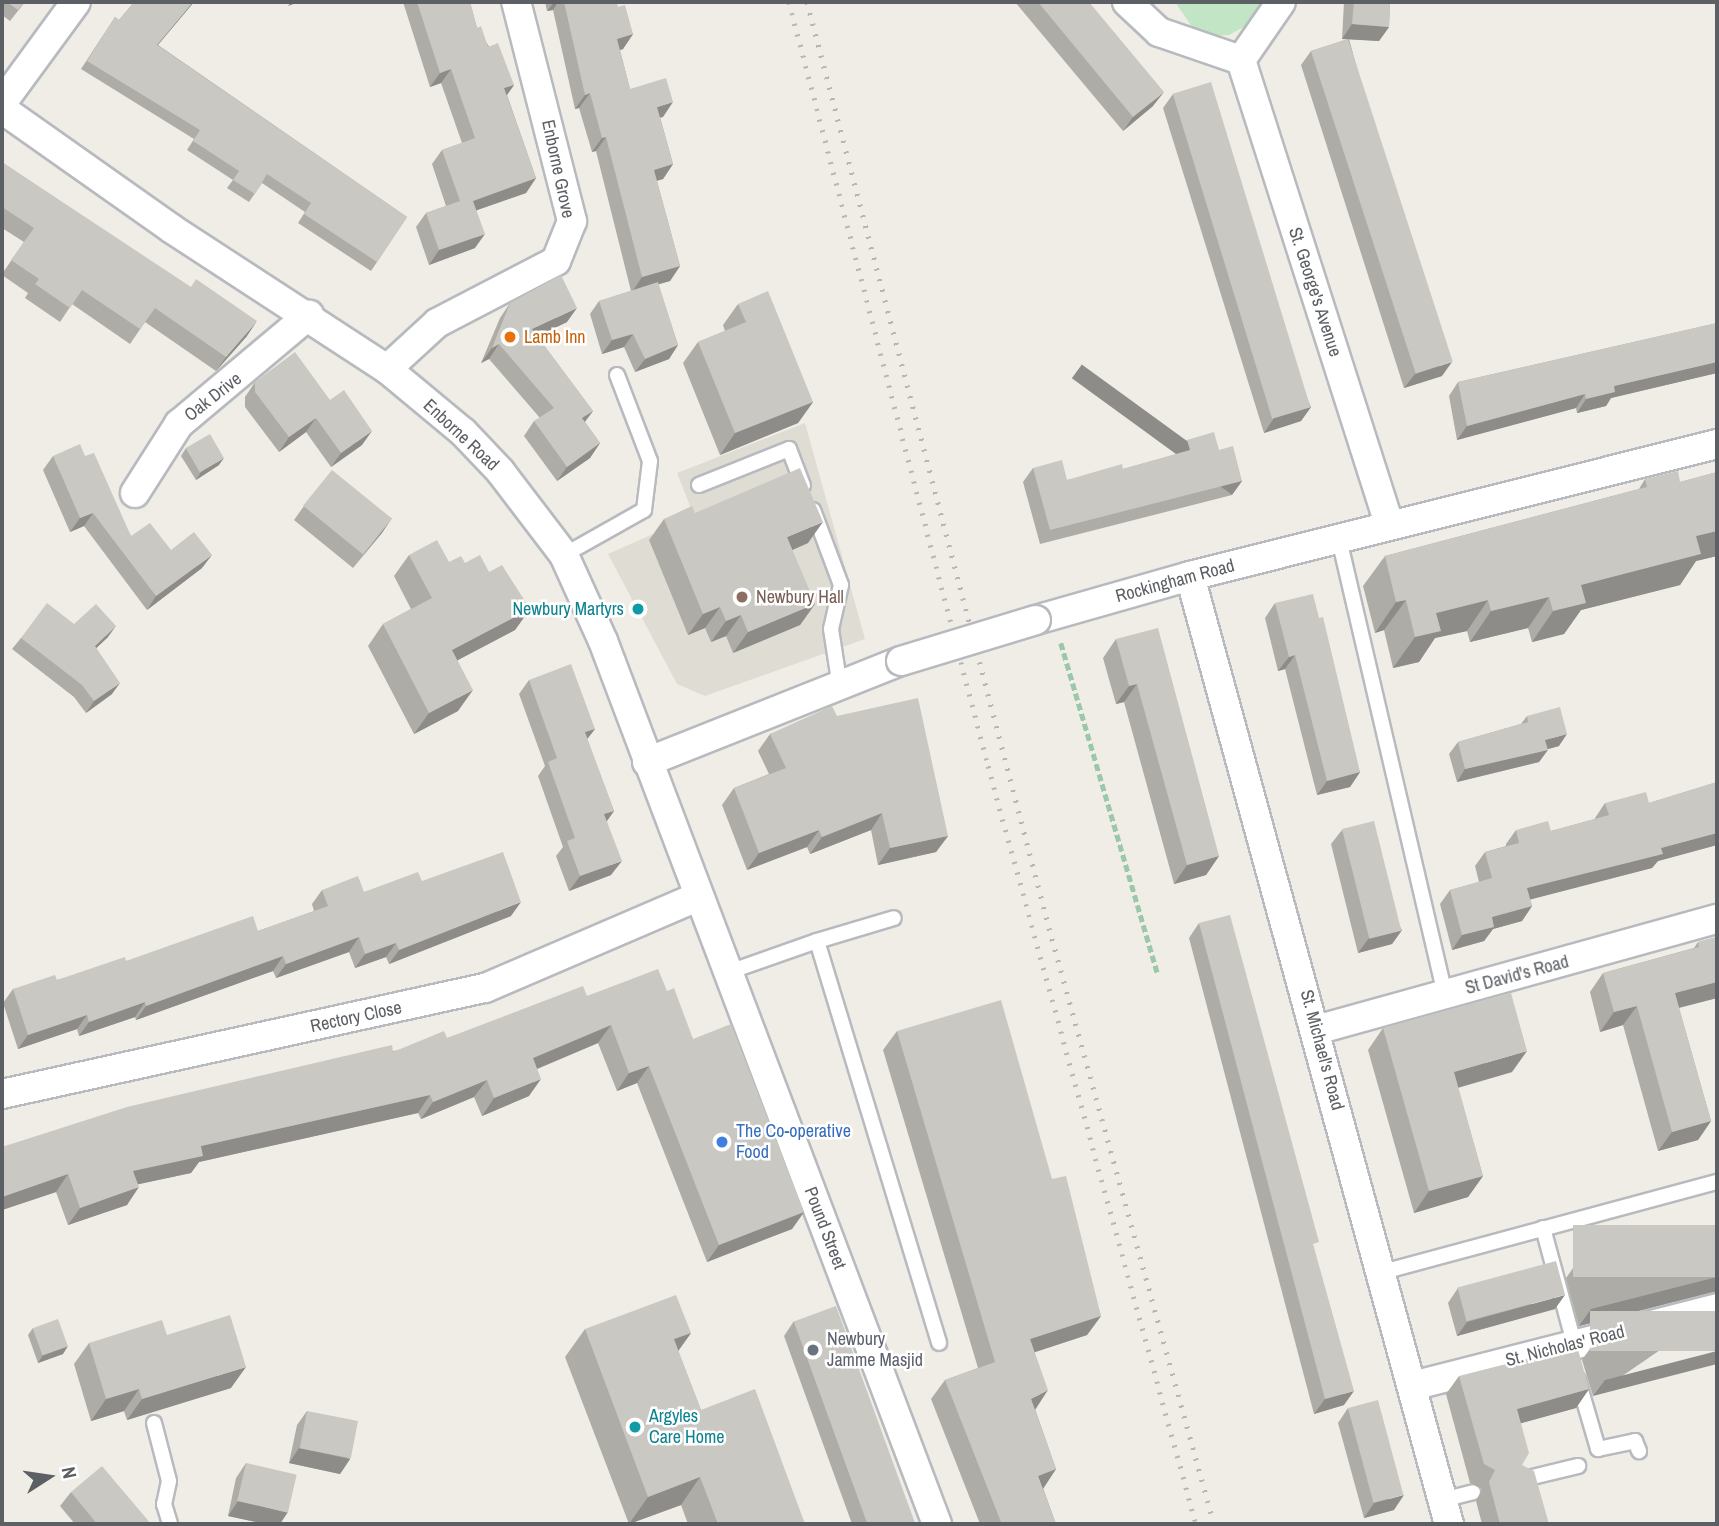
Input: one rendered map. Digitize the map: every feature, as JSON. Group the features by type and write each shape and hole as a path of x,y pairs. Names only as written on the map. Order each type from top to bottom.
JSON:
{"street":[{"path":"2,103 76,2"},
{"name":"Enborne Grove","path":"387,369 437,323 556,261 572,221 516,2"},
{"path":"1127,2 1159,32 1241,60 1277,13 1281,2"},
{"name":"St. George's Avenue","path":"1241,60 1389,525"},
{"name":"Enborne Road","path":"2,109 172,229 309,315 387,369 491,461 564,555 599,630 711,933"},
{"name":"Oak Drive","path":"135,493 179,424 309,315"},
{"name":"Rockingham Road","path":"647,762 901,661 1045,617 1190,576 1717,444"},
{"name":"St. Michael's Road","path":"1190,576 1383,1272 1446,1512"},
{"name":"Rectory Close","path":"2,1094 485,988 697,897"},
{"name":"St David's Road","path":"1316,1030 1717,919"},
{"name":"Pound Street","path":"711,933 937,1524"},
{"name":"St. Nicholas' Road","path":"1412,1386 1717,1308"}],"lane":[{"path":"564,555 644,510 650,461 617,375"},
{"path":"699,485 789,449 841,585 831,629 840,687"},
{"path":"1339,539 1445,994"},
{"path":"726,973 894,918"},
{"path":"817,942 939,1343"},
{"path":"1383,1272 1717,1182"},
{"path":"1543,1228 1598,1449 1635,1441 1639,1451"},
{"path":"154,1423 169,1481 164,1504 170,1524"},
{"path":"1518,1481 1578,1466"},
{"path":"1446,1512 1473,1493"}],"path":[{"path":"1045,617 1158,974"}],"shaded area":[{"name":"Newbury Hall","path":"805,423 865,639 705,696 677,684 608,554 694,516 677,473"}],"green space":[{"path":"1175,2 1260,2 1261,8 1249,24 1229,35 1205,36 1195,31"}],"building":[{"path":"7,2 24,2 18,10"},
{"path":"134,2 193,2 157,45 407,217 377,262 304,214 311,203 267,174 255,194 233,180 239,171 193,141 200,130 87,61 115,17 119,20"},
{"path":"417,2 470,2 477,28 481,26 488,47 498,43 514,85 504,88 536,178 473,201 485,234 439,250 426,213 460,201 442,150 475,138 451,69 440,73"},
{"path":"564,2 616,2 618,7 625,5 633,34 617,39 630,89 666,78 673,102 657,107 673,164 654,170 680,266 642,277 606,137 602,138 590,93 585,95"},
{"path":"1038,2 1089,2 1164,92 1133,117"},
{"path":"1354,2 1390,2 1389,27 1352,24"},
{"path":"1348,39 1453,361 1416,373 1311,51"},
{"path":"1211,82 1310,407 1272,419 1173,94"},
{"path":"2,162 191,287 196,279 257,321 226,357 155,308 140,329 82,290 70,308 35,284 39,279 11,260 34,228 2,207"},
{"path":"561,275 577,308 532,329 593,411 582,418 600,443 567,467 534,421 554,408 499,344 492,348 510,303"},
{"path":"658,282 678,345 645,359 633,334 612,340 599,301"},
{"path":"768,291 813,402 735,433 698,342 746,322 738,304"},
{"path":"1717,323 1717,362 1614,386 1615,392 1586,399 1585,394 1467,426 1458,382"},
{"path":"295,352 330,400 344,390 372,431 341,453 316,418 289,437 255,392 255,382"},
{"path":"1214,432 1219,450 1233,446 1242,481 1050,530 1033,468 1062,460 1067,480 1122,464 1123,469 1190,450 1187,440"},
{"path":"210,434 224,458 200,472 186,448"},
{"path":"80,444 85,456 94,453 131,536 150,523 171,550 194,532 212,555 156,596 93,513 80,518 53,456"},
{"path":"800,468 823,522 787,537 815,604 748,632 741,615 726,621 720,607 703,614 664,519 692,506 695,513"},
{"path":"332,470 392,518 363,554 303,506"},
{"path":"1678,471 1680,482 1717,472 1717,531 1696,536 1701,554 1581,585 1586,603 1553,611 1549,597 1491,611 1488,600 1436,613 1441,631 1415,637 1406,600 1396,602 1385,556 1647,487 1645,479"},
{"path":"437,540 449,562 461,556 465,563 480,555 489,572 502,565 530,609 452,650 473,690 429,713 383,624 432,598 409,555"},
{"path":"1313,594 1319,618 1323,617 1360,772 1327,781 1295,655 1289,657 1275,603"},
{"path":"47,603 74,624 96,604 116,626 95,646 120,683 94,701 82,685 21,638"},
{"path":"1158,628 1219,856 1187,865 1137,684 1129,686 1116,639"},
{"path":"571,664 595,729 585,732 614,811 604,814 622,861 580,876 567,841 575,838 548,762 557,758 529,680"},
{"path":"918,698 948,836 890,848 882,813 822,837 819,830 759,853 734,788 786,768 770,734 832,706 837,716"},
{"path":"1560,707 1567,734 1545,740 1548,750 1465,769 1458,742 1528,722 1527,716"},
{"path":"1717,782 1717,833 1661,848 1663,854 1527,888 1532,906 1492,917 1494,927 1462,935 1450,890 1492,878 1485,852 1519,843 1516,830 1548,821 1551,831 1609,815 1605,803 1646,792 1649,803"},
{"path":"1374,821 1401,931 1369,939 1342,829"},
{"path":"503,852 521,902 399,950 396,943 365,954 359,937 286,964 283,956 146,1006 145,1002 89,1022 87,1015 28,1035 13,989 55,975 57,980 125,957 126,961 253,916 258,931 328,906 322,890 358,876 364,892 418,872 422,881"},
{"path":"1230,915 1319,1242 1313,1244 1354,1391 1325,1399 1199,923"},
{"path":"1717,937 1717,982 1675,993 1711,1121 1672,1132 1637,1006 1614,1012 1603,973 1699,947 1698,942"},
{"path":"658,969 667,991 674,988 693,1039 731,1024 804,1212 719,1245 649,1066 629,1073 611,1025 533,1058 541,1079 494,1098 487,1080 433,1102 430,1095 201,1146 203,1156 133,1171 139,1187 80,1208 68,1174 2,1197 2,1147 127,1107 392,1045 393,1052 444,1031 447,1038 583,986 587,996"},
{"path":"1511,993 1527,1051 1454,1072 1483,1176 1429,1191 1383,1028"},
{"path":"1001,1000 1052,1179 1066,1176 1101,1316 1030,1339 1048,1390 1031,1399 1056,1469 1038,1476 1056,1524 997,1523 1001,1522 945,1380 995,1362 897,1031"},
{"path":"1573,1225 1717,1225 1717,1277 1573,1277"},
{"path":"1556,1261 1565,1295 1467,1321 1457,1287"},
{"name":"Argyles Care Home","path":"676,1295 691,1333 674,1339 701,1410 755,1389 805,1524 718,1524 700,1477 648,1497 585,1329"},
{"path":"836,1306 915,1524 867,1524 794,1321"},
{"path":"1590,1311 1717,1311 1717,1351 1590,1351"},
{"path":"230,1315 246,1367 142,1399 139,1389 106,1399 89,1343 162,1320 167,1335"},
{"path":"58,1319 68,1346 43,1355 33,1328"},
{"path":"1577,1346 1589,1389 1517,1409 1529,1453 1522,1465 1534,1471 1549,1524 1500,1524 1489,1482 1495,1470 1484,1464 1459,1376"},
{"path":"1378,1400 1403,1495 1373,1503 1348,1408"},
{"path":"307,1411 358,1421 351,1458 300,1448"},
{"path":"246,1463 297,1475 288,1513 237,1501"},
{"path":"102,1466 151,1524 97,1524 71,1492"}],"railway":[{"path":"789,2 988,766 1196,1524"},
{"path":"807,2 1049,928 1214,1524"}],"place":[{"name":"Lamb Inn","path":"510,337"},
{"name":"Newbury Hall","path":"742,597"},
{"name":"Newbury Martyrs","path":"638,609"},
{"name":"The Co-operative Food","path":"722,1142"},
{"name":"Newbury Jamme Masjid","path":"813,1350"},
{"name":"Argyles Care Home","path":"635,1427"}]}
